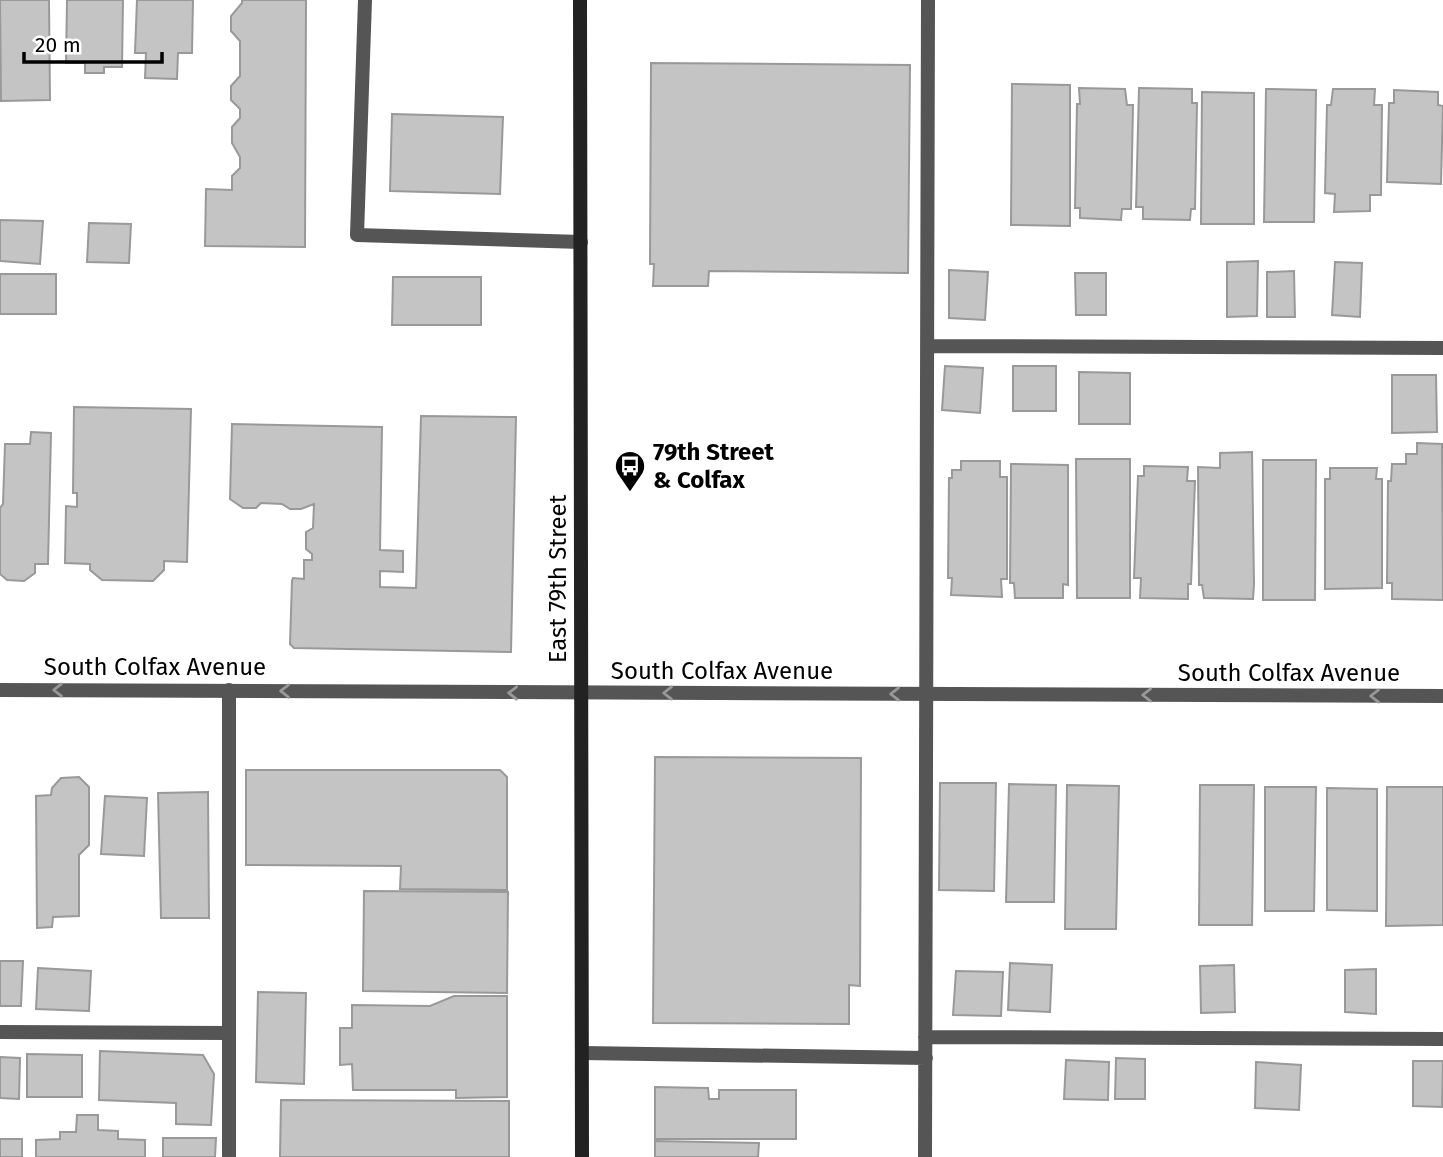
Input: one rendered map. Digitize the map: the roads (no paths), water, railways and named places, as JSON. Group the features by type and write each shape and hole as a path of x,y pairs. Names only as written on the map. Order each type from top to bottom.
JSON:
{"main road":[{"name":"East 79th Street","path":"580,0 582,1157"}],"street":[{"path":"365,0 358,235 581,242"},
{"path":"925,1157 928,0"},
{"path":"928,346 1443,348"},
{"name":"South Colfax Avenue","path":"0,690 1443,696"},
{"path":"229,690 229,1157"},
{"path":"0,1032 229,1033"},
{"path":"925,1037 1443,1039"},
{"path":"582,1053 926,1058"}],"place":[{"name":"79th Street & Colfax","path":"630,493"}]}
